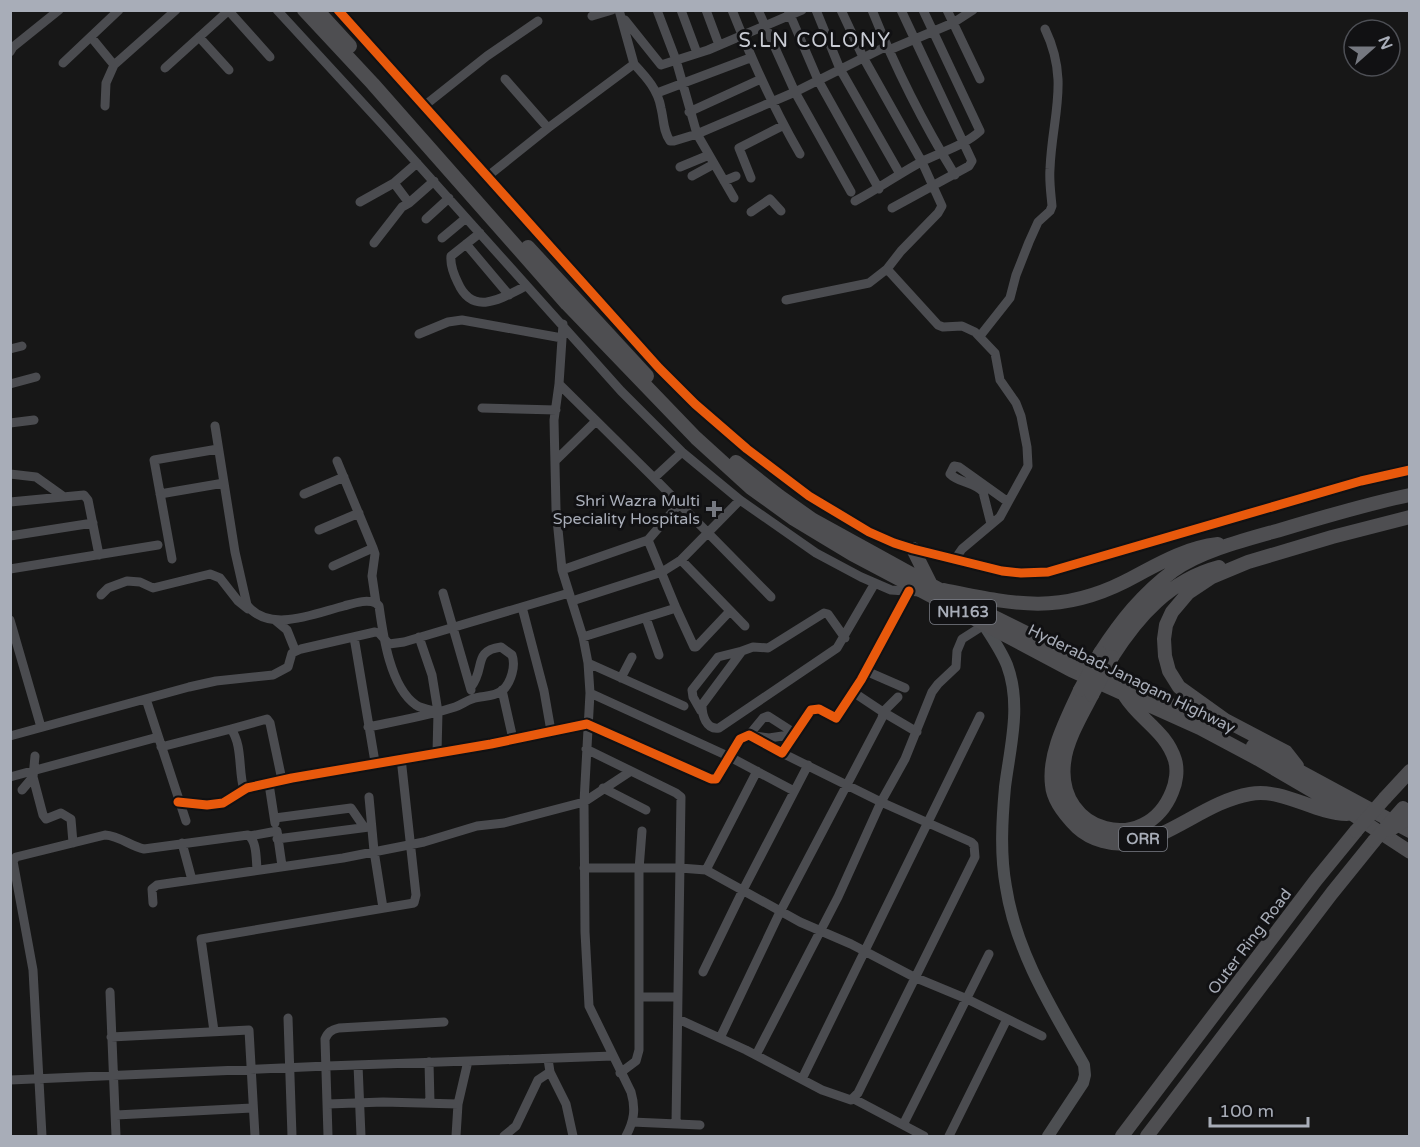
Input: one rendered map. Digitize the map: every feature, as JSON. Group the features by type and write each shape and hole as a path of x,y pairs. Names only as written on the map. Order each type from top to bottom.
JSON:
{"highway":[{"name":"Hyderabad-Janagam Highway","path":"304,10 373,84 567,304 633,374 727,466 794,519 931,589 1259,748 1410,831"},
{"name":"Hyderabad-Janagam Highway","path":"317,10 453,165 639,367 706,435 778,496 813,520 931,589 982,623 1071,670 1200,728 1258,759 1352,814 1410,852"},
{"name":"ORR","path":"1352,814 1333,813 1284,796 1251,794 1236,797 1159,834 1132,843 1104,842 1083,833 1064,814 1052,786 1053,758 1121,621 1141,597 1175,569 1241,541 1410,495"},
{"name":"ORR","path":"1106,655 1153,603 1180,583 1205,570 1248,562 1410,517"},
{"name":"ORR","path":"931,589 1008,603 1057,604 1085,597 1123,582 1161,561 1200,546 1241,541"},
{"path":"913,549 931,589"},
{"name":"ORR","path":"1248,562 1212,577 1188,593 1172,612 1166,625 1165,656 1169,671 1179,687 1225,720 1286,752 1303,772"},
{"name":"ORR","path":"1086,692 1064,762 1065,787 1076,811 1093,825 1111,830 1133,828 1153,820 1167,804 1176,784 1176,762 1166,740 1130,704 1123,693"},
{"name":"Outer Ring Road","path":"1122,1137 1302,899 1356,831 1410,771"},
{"path":"1147,1137 1332,893 1374,841 1407,808"}],"main road":[{"path":"982,623 1007,666 1013,690 1014,721 1004,803 1002,843 1005,886 1014,927 1031,969 1084,1065 1083,1083 1048,1137"}],"street":[{"path":"10,52 13,47 59,10"},
{"path":"63,63 119,10"},
{"path":"105,106 106,83 114,65 176,10"},
{"path":"277,10 450,198 621,390 682,452 740,500 816,553 891,590 931,589"},
{"path":"338,10 659,368 712,419 747,450 810,496 869,532 894,543 1002,571 1047,572 1361,481 1410,470"},
{"path":"657,10 676,60 697,134 734,198"},
{"path":"681,10 697,53"},
{"path":"706,10 719,45"},
{"path":"732,10 750,58 800,154"},
{"path":"758,10 795,92 853,196 879,189 900,174 963,143 980,132 923,10"},
{"path":"617,12 659,63 664,64 765,26 789,12 802,10"},
{"path":"816,10 840,69 900,174"},
{"path":"786,300 868,283 887,269 941,209 941,201 922,162 863,57 841,10"},
{"path":"872,10 888,48 941,153 955,174"},
{"path":"892,208 971,163 901,10"},
{"path":"947,10 980,79"},
{"path":"617,12 634,64 657,93 665,132 670,141 675,141 697,134 795,92 863,57 914,40 953,23 973,10"},
{"path":"165,68 228,11 270,57"},
{"path":"592,16 617,12"},
{"path":"789,12 818,80 879,189"},
{"path":"424,106 538,21"},
{"path":"980,336 1010,298 1016,275 1038,222 1052,206 1049,171 1060,83 1054,50 1045,29"},
{"path":"91,37 114,65"},
{"path":"199,37 229,70"},
{"path":"657,93 750,58"},
{"path":"488,176 634,64"},
{"path":"505,79 548,128"},
{"path":"689,112 761,79"},
{"path":"751,178 739,148 784,125"},
{"path":"680,167 709,155"},
{"path":"360,202 393,183 417,163"},
{"path":"692,176 714,164"},
{"path":"724,182 736,176"},
{"path":"374,243 402,207 434,181"},
{"path":"393,183 409,203"},
{"path":"426,219 450,198"},
{"path":"752,212 770,199 781,211"},
{"path":"442,238 466,218"},
{"path":"480,234 450,259 462,291 468,298 477,303 495,300 526,286"},
{"path":"466,244 509,295"},
{"path":"887,269 939,325 943,327 962,326 980,336 996,353 1000,380 1016,403 1021,416 1028,466 1000,517 962,549 955,559"},
{"path":"419,334 448,322 462,320 562,338"},
{"path":"563,324 556,410 556,509 562,570 583,637 590,693 584,802 589,1006 631,1092 634,1105 632,1122 626,1137"},
{"path":"10,349 22,346"},
{"path":"10,384 36,377"},
{"path":"559,384 680,503 771,597"},
{"path":"482,408 556,410"},
{"path":"10,423 34,420"},
{"path":"555,461 596,421"},
{"path":"215,426 235,552 247,606 252,611"},
{"path":"172,559 154,460 218,449"},
{"path":"654,478 682,452"},
{"path":"337,461 375,554 372,576 376,603 398,683 417,706 438,712"},
{"path":"991,524 983,492 980,488 954,478 950,474 951,469 954,466 959,467 1008,502"},
{"path":"10,474 36,477 64,497"},
{"path":"304,494 344,477"},
{"path":"160,494 224,483"},
{"path":"10,502 84,495 88,500 99,555"},
{"path":"295,650 375,632 379,633 389,644 522,607 571,597 662,572 681,560 740,500"},
{"path":"562,570 648,540 680,503"},
{"path":"319,530 359,513"},
{"path":"10,536 93,523"},
{"path":"648,540 692,646 696,647 730,611"},
{"path":"10,570 158,545"},
{"path":"333,566 373,548"},
{"path":"681,560 745,626"},
{"path":"101,595 108,588 127,581 140,582 153,588 210,574 220,578 237,601 261,618 295,619 361,602 376,603"},
{"path":"844,638 828,614 824,613 768,648 753,647 718,657 692,690 693,697 709,726 714,729 719,728 837,648 844,638 875,583"},
{"path":"782,753 814,709 819,708 836,718 866,671 909,591"},
{"path":"443,593 473,698"},
{"path":"522,607 544,691 551,731"},
{"path":"583,637 676,608"},
{"path":"646,618 659,655"},
{"path":"10,620 41,728"},
{"path":"10,736 216,681 273,675 288,667 295,650 287,630 275,620"},
{"path":"756,1054 838,897 881,802 905,759 932,692 956,668 957,651 962,639 982,623"},
{"path":"354,637 375,762"},
{"path":"419,637 432,675 438,712 437,753"},
{"path":"368,727 438,712 458,706 473,698 488,697 502,690 510,679 514,660 506,649 501,647 487,650 482,656 480,673 471,687"},
{"path":"702,711 702,705 742,651"},
{"path":"621,678 632,657"},
{"path":"588,663 684,706"},
{"path":"866,671 906,688"},
{"path":"502,690 513,739"},
{"path":"853,692 917,732"},
{"path":"590,693 730,757 794,791"},
{"path":"720,1038 780,912 882,718 883,712 898,697"},
{"path":"146,699 186,821"},
{"path":"178,802 207,805 223,803 244,790 282,780 587,724 711,779 718,778 740,739 749,735 765,716 796,734"},
{"path":"802,1079 980,716"},
{"path":"10,777 33,774 159,742 231,729 267,719 270,723 282,780"},
{"path":"231,729 237,744 240,777 244,790"},
{"path":"749,735 769,738 796,734"},
{"path":"678,1019 756,1054 822,1090 848,1101 854,1099 975,857 976,851 971,842 881,802 749,735"},
{"path":"586,749 676,792 681,797 676,1124"},
{"path":"36,756 33,774 43,815 46,819 62,813 71,819 73,843"},
{"path":"214,1031 201,939 414,903 416,895 401,758"},
{"path":"703,972 808,765"},
{"path":"153,903 151,894 154,886 343,858 424,842 477,826 504,823 584,802 631,771"},
{"path":"706,870 757,771"},
{"path":"21,790 33,774"},
{"path":"269,784 282,866"},
{"path":"603,788 646,810"},
{"path":"369,797 368,827 383,908"},
{"path":"274,818 351,808 368,827"},
{"path":"42,1137 33,970 14,861 16,857 105,835 116,836 136,848 144,849 240,835 277,835 368,827"},
{"path":"620,1073 636,1061 639,1050 639,869 642,831"},
{"path":"250,836 254,843 258,869"},
{"path":"182,843 192,880"},
{"path":"584,868 706,870 780,912 1042,1036"},
{"path":"903,1125 989,954"},
{"path":"110,992 116,1137"},
{"path":"639,997 678,997"},
{"path":"288,1018 292,1137"},
{"path":"949,1137 1007,1019"},
{"path":"328,1137 325,1039 332,1030 444,1022"},
{"path":"111,1037 249,1030 255,1137"},
{"path":"10,1080 115,1074 613,1056"},
{"path":"548,1059 550,1072 566,1104 573,1137"},
{"path":"456,1137 458,1104 468,1061"},
{"path":"429,1062 430,1103"},
{"path":"358,1065 361,1137"},
{"path":"504,1137 516,1126 538,1080 550,1072"},
{"path":"854,1099 924,1137"},
{"path":"328,1104 458,1104"},
{"path":"116,1115 252,1108"},
{"path":"632,1122 700,1125"}],"cycle path":[{"path":"338,10 659,368 695,404 747,449 809,496 869,532 894,543 1002,571 1048,572 1361,481 1410,470"},
{"path":"178,802 207,805 223,803 247,788 292,778 491,744 587,724 711,779 716,779 740,739 749,735 782,753 811,710 819,709 836,718 861,680 909,591"}],"place":[{"name":"Shri Wazra Multi Speciality Hospitals","path":"714,509"}],"district":[{"name":"S.LN COLONY","path":"815,40"}]}
